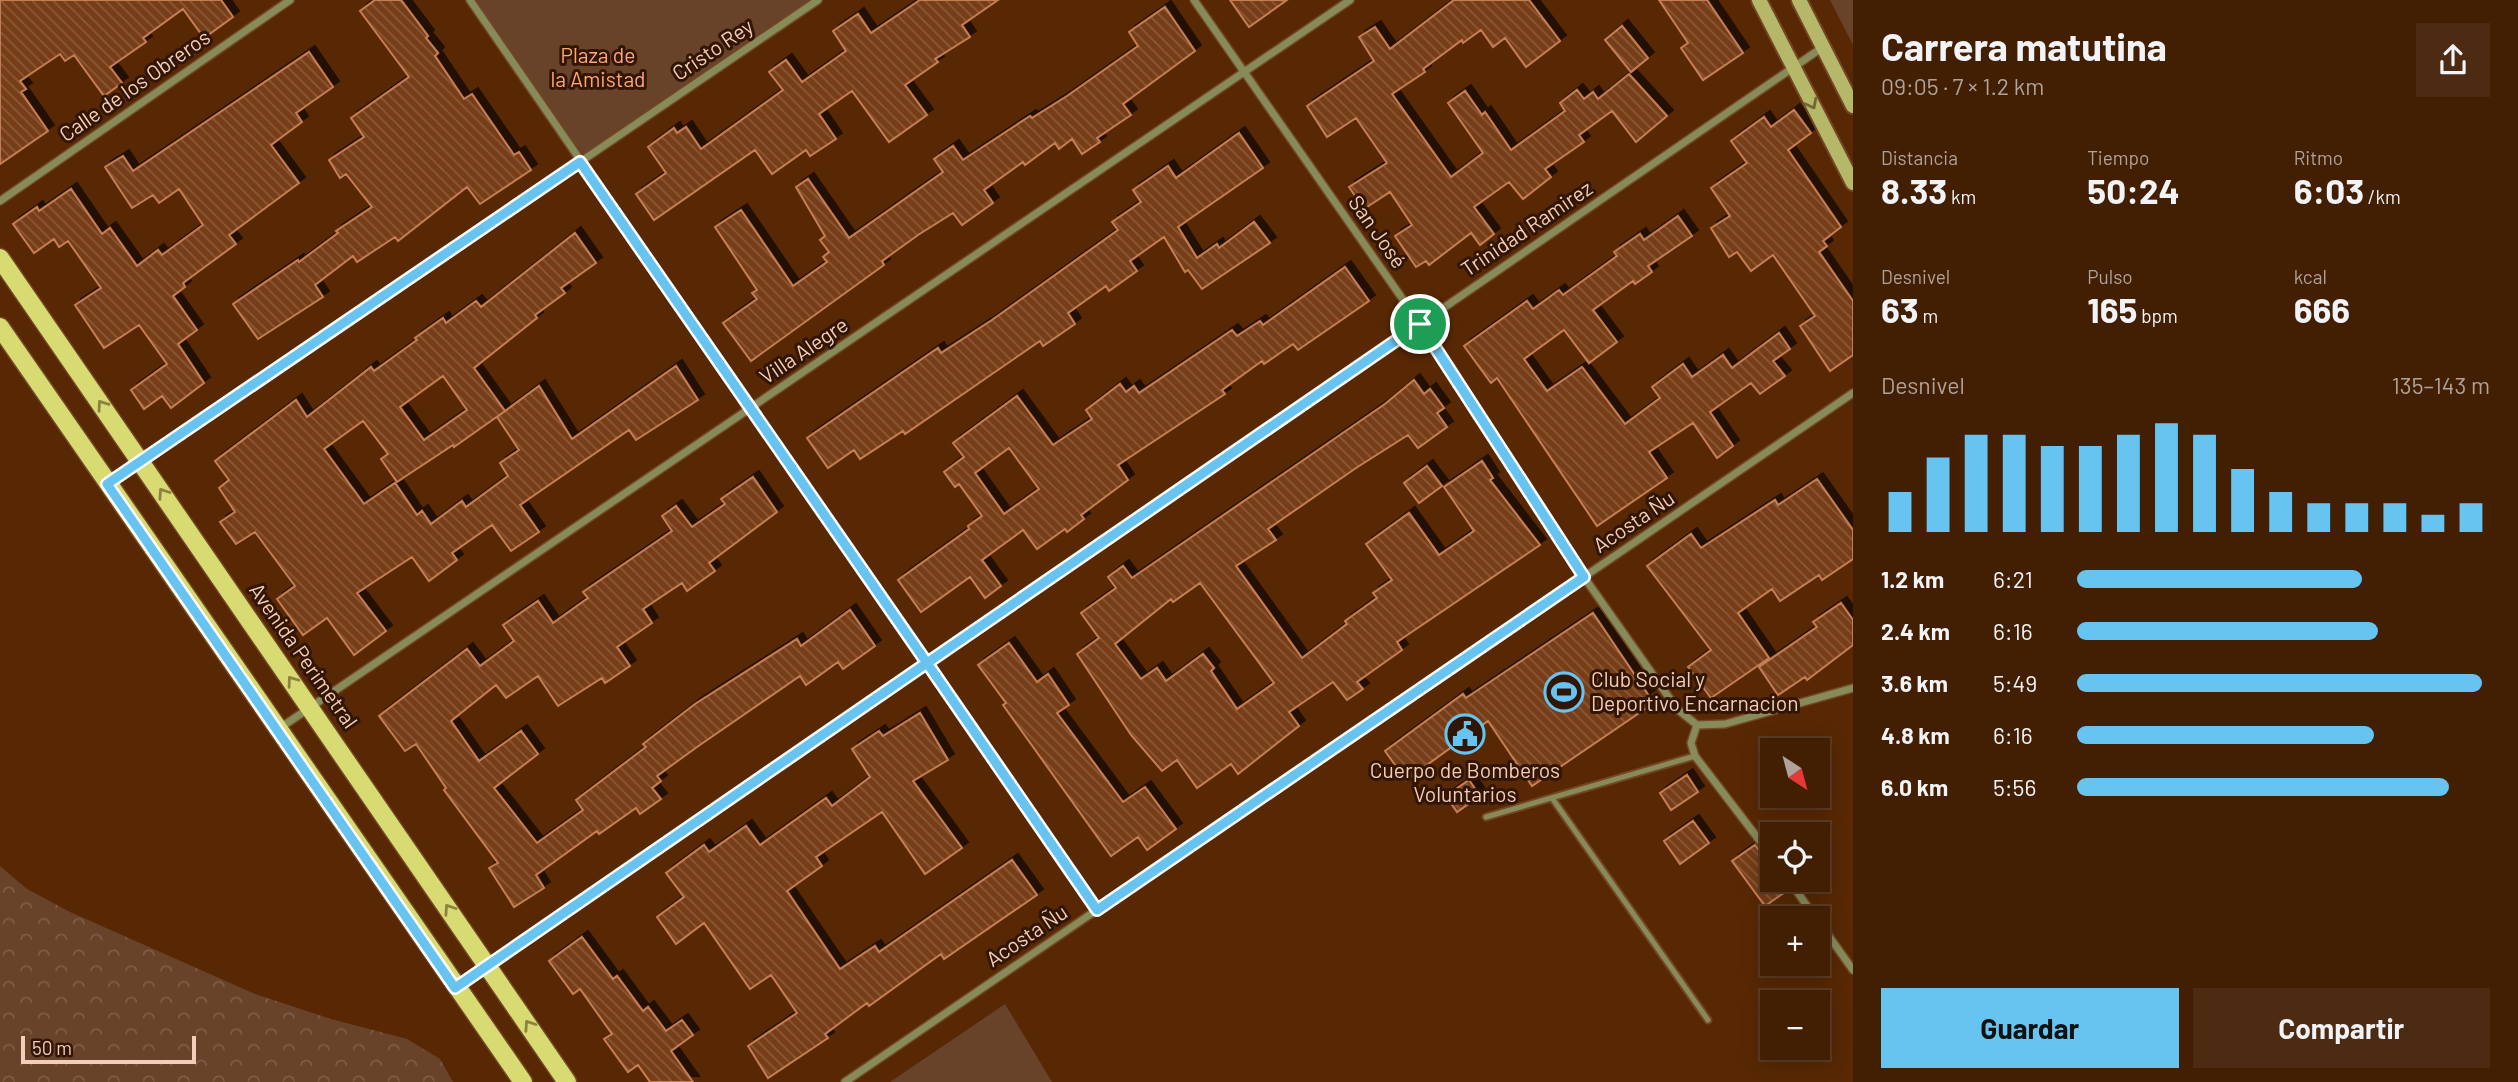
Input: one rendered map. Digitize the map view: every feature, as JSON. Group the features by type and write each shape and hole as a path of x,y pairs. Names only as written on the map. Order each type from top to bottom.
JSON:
{"main road":[{"name":"Avenida Perimetral","path":"0,258 567,1082"},
{"path":"0,327 455,988 523,1082"}],"street":[{"name":"Calle de los Obreros","path":"0,201 290,0"},
{"path":"470,0 1097,910"},
{"name":"Cristo Rey","path":"107,484 818,0"},
{"name":"San José","path":"1194,0 1420,324 1584,577 1677,709 1697,725"},
{"name":"Villa Alegre","path":"277,731 1350,0"},
{"path":"1759,0 1853,183"},
{"path":"1799,0 1853,106"},
{"name":"Trinidad Ramirez","path":"455,988 1823,47"},
{"name":"Acosta Ñu","path":"845,1082 1853,393"},
{"path":"1760,841 1695,756 1691,743 1697,725 1725,723 1853,688"},
{"path":"1830,938 1853,970"}],"lane":[{"path":"1486,817 1695,756"},
{"path":"1552,798 1708,1020"}],"green space":[{"name":"Plaza de la Amistad","path":"470,0 814,0 580,162"},
{"path":"1830,0 1853,0 1853,45"},
{"path":"0,866 27,889 70,912 255,994 331,1019 407,1039 440,1059 453,1082 0,1082"},
{"path":"1005,1004 1052,1082 890,1082"}],"building":[{"path":"0,0 221,0 233,17 204,38 183,9 143,38 146,42 110,67 122,83 104,96 74,55 65,61 60,54 20,81 26,89 21,92 48,131 0,164"},
{"path":"375,0 401,0 428,36 426,38 438,53 435,56 464,99 472,94 514,155 519,152 531,170 480,204 467,187 398,241 395,237 357,262 353,256 315,285 323,297 258,339 233,304 298,260 299,262 338,233 336,231 372,207 346,174 340,178 329,160 364,137 351,118 409,77 360,11"},
{"path":"920,0 998,0 962,25 970,37 935,59 938,62 905,85 927,115 889,142 852,91 819,114 836,139 810,156 806,150 772,174 755,150 654,220 636,194 666,173 648,147 674,128 677,133 686,127 701,149 783,90 769,72 786,60 802,82 846,51 833,31 858,14 871,33"},
{"path":"1230,0 1287,0 1249,27"},
{"path":"1454,0 1529,0 1560,41 1526,67 1505,38 1493,47 1481,30 1463,43 1462,40 1423,69 1425,72 1392,94 1451,177 1483,153 1448,103 1465,91 1482,115 1485,112 1511,150 1565,111 1560,103 1577,90 1584,99 1593,92 1598,99 1629,74 1667,116 1636,142 1612,111 1579,135 1584,142 1545,169 1551,177 1523,199 1509,182 1474,207 1494,234 1480,245 1471,233 1429,265 1426,261 1416,267 1395,236 1412,225 1390,192 1364,209 1349,187 1387,163 1356,118 1327,137 1307,106 1374,61 1359,37 1375,27 1390,49"},
{"path":"1659,0 1707,0 1743,53 1703,80 1681,48 1688,43"},
{"path":"1165,7 1195,51 1123,104 1131,115 1097,138 1100,142 1082,154 1072,139 1059,149 1055,143 1025,165 1023,162 984,190 993,203 962,225 953,213 918,235 882,261 884,265 751,361 723,323 757,299 752,293 757,290 715,227 741,210 793,286 827,262 823,257 829,252 820,240 825,236 796,187 808,179 849,238 943,172 934,159 953,146 963,160 1030,116 1032,118 1067,96 1138,46 1129,32"},
{"path":"1622,26 1648,58 1631,72 1605,40"},
{"path":"309,52 333,87 296,113 302,122 271,145 299,183 229,235 236,244 183,283 185,287 173,296 197,330 178,344 204,383 171,408 162,396 144,409 131,390 167,364 139,325 104,348 75,305 101,288 68,241 59,247 54,239 34,253 13,224 37,207 39,211 71,189 102,234 110,228 137,266 158,250 162,255 203,225 179,189 159,203 153,195 132,208 105,167 123,156 133,171"},
{"path":"1794,110 1811,133 1788,150 1841,227 1823,241 1827,246 1819,252 1853,301 1853,355 1830,371 1800,326 1815,316 1773,255 1751,271 1737,252 1729,257 1711,228 1730,216 1711,188 1747,163 1731,141 1764,117 1771,127"},
{"path":"1239,133 1263,168 1178,227 1197,258 1217,244 1219,248 1254,222 1270,243 1202,289 1188,270 1185,272 1164,237 1130,261 1137,271 1109,291 1106,286 1068,313 1075,324 1043,346 1040,341 905,434 903,431 860,459 854,450 828,468 807,438 938,348 941,353 992,320 1118,230 1112,222 1141,202 1133,190 1168,166 1176,178"},
{"path":"1678,216 1692,236 1648,266 1652,272 1635,284 1633,281 1593,310 1617,342 1589,363 1564,330 1524,359 1547,391 1582,367 1625,424 1660,398 1652,387 1683,364 1692,377 1723,355 1732,368 1779,333 1790,349 1773,361 1785,376 1760,394 1751,383 1710,412 1733,446 1717,458 1693,423 1649,452 1667,478 1597,526 1497,378 1491,383 1464,346 1527,301 1533,309 1559,290 1563,295 1617,256 1614,252 1640,234 1644,240"},
{"path":"575,233 596,263 561,288 565,293 535,315 537,318 474,368 505,411 454,447 453,445 397,482 381,459 388,454 363,421 324,449 364,504 395,483 417,515 422,511 431,524 462,501 466,507 508,476 500,463 519,450 497,417 539,386 572,439 676,366 698,400 636,440 629,430 520,505 539,532 511,551 492,525 452,553 457,560 429,581 412,557 357,593 386,631 354,655 327,618 303,635 277,599 295,586 255,532 236,544 220,522 235,512 219,488 229,480 215,461 296,400 307,417 371,367 374,371 443,318 446,323 476,301 481,307","holes":["443,376 467,410 424,440 400,407"]},
{"path":"1345,267 1369,301 1298,350 1293,344 1264,364 1262,361 1222,390 1225,394 1118,465 1128,480 1081,515 1084,519 1067,532 1065,529 1037,549 1023,530 982,560 1001,586 985,598 970,577 921,612 898,580 969,529 968,526 982,516 959,484 955,487 944,472 964,457 953,443 1017,396 1053,445 1092,419 1086,410 1120,384 1126,392 1134,386 1139,393 1232,330 1237,336 1260,321 1263,325","holes":["1009,448 1039,489 1004,514 975,473"]},
{"path":"1414,380 1424,394 1430,389 1444,408 1437,413 1447,427 1418,448 1408,435 1356,468 1268,529 1276,540 1236,566 1302,658 1377,598 1373,593 1392,580 1366,544 1409,513 1439,555 1474,531 1444,487 1482,461 1493,478 1490,480 1540,545 1397,642 1402,650 1357,682 1363,689 1347,700 1333,682 1289,712 1299,726 1238,774 1231,764 1197,788 1177,760 1162,771 1131,735 1077,654 1099,638 1081,613 1116,588 1108,577 1123,566 1132,578 1385,404","holes":["1200,583 1274,683 1237,709 1211,671 1214,668 1203,654 1166,681 1157,668 1141,679 1115,644 1171,599 1173,602"]},
{"path":"1427,466 1442,486 1419,503 1404,483"},
{"path":"753,477 777,512 709,563 715,571 687,591 682,583 643,609 652,623 617,647 630,666 605,683 602,678 558,706 538,676 506,698 496,685 451,721 479,761 521,731 538,754 494,788 537,843 583,810 576,800 646,747 643,744 695,704 797,639 801,646 850,610 875,646 843,669 838,662 806,685 800,676 697,747 657,776 661,781 652,788 661,799 640,814 636,808 599,834 597,831 536,875 544,888 514,907 489,868 498,863 444,790 446,788 416,744 405,751 379,716 467,649 480,666 514,641 503,625 538,601 553,623 588,598 583,592 672,531 662,516 676,506 692,527 725,504 721,499"},
{"path":"1817,479 1853,530 1853,559 1822,580 1819,575 1780,601 1772,589 1738,613 1769,658 1711,698 1688,667 1711,650 1647,566 1691,534 1701,548 1775,500 1778,505"},
{"path":"1841,603 1853,620 1853,645 1807,680 1805,677 1778,695 1759,667 1817,627 1813,622"},
{"name":"Club Social y Deportivo Encarnacion","path":"1593,613 1649,696 1643,700 1648,707 1532,786 1488,721 1406,780 1385,751 1463,694 1466,698"},
{"path":"1009,643 1037,682 1048,674 1069,705 1057,713 1123,802 1145,787 1176,829 1147,850 1138,837 1111,856 1003,705 1006,703 978,665"},
{"path":"920,713 948,760 913,781 962,848 925,874 882,812 816,857 822,866 787,891 840,969 875,946 879,952 1012,860 1037,895 944,959 941,954 869,1006 867,1003 825,1034 828,1038 768,1078 748,1046 797,1013 771,975 750,989 704,923 676,944 657,917 684,897 666,873 704,845 709,852 746,826 760,845 826,798 832,806 870,777 852,749 879,731 883,736"},
{"path":"1687,775 1698,792 1671,810 1660,793"},
{"path":"1469,780 1480,796 1457,812 1446,796"},
{"path":"1693,821 1709,843 1680,864 1664,841"},
{"path":"1755,845 1760,852 1760,892 1785,892 1765,906 1732,861"},
{"path":"582,937 613,979 617,976 643,1011 648,1007 666,1031 682,1020 693,1035 671,1051 693,1082 650,1082 638,1065 628,1072 604,1039 612,1034 580,989 573,994 549,961"}],"place":[{"name":"Club Social y Deportivo Encarnacion","path":"1564,692"},
{"name":"Cuerpo de Bomberos Voluntarios","path":"1465,734"}],"route":[{"path":"1420,324 927,663 580,162 107,484 455,988 927,663 1097,910 1584,577 1420,324"}]}
